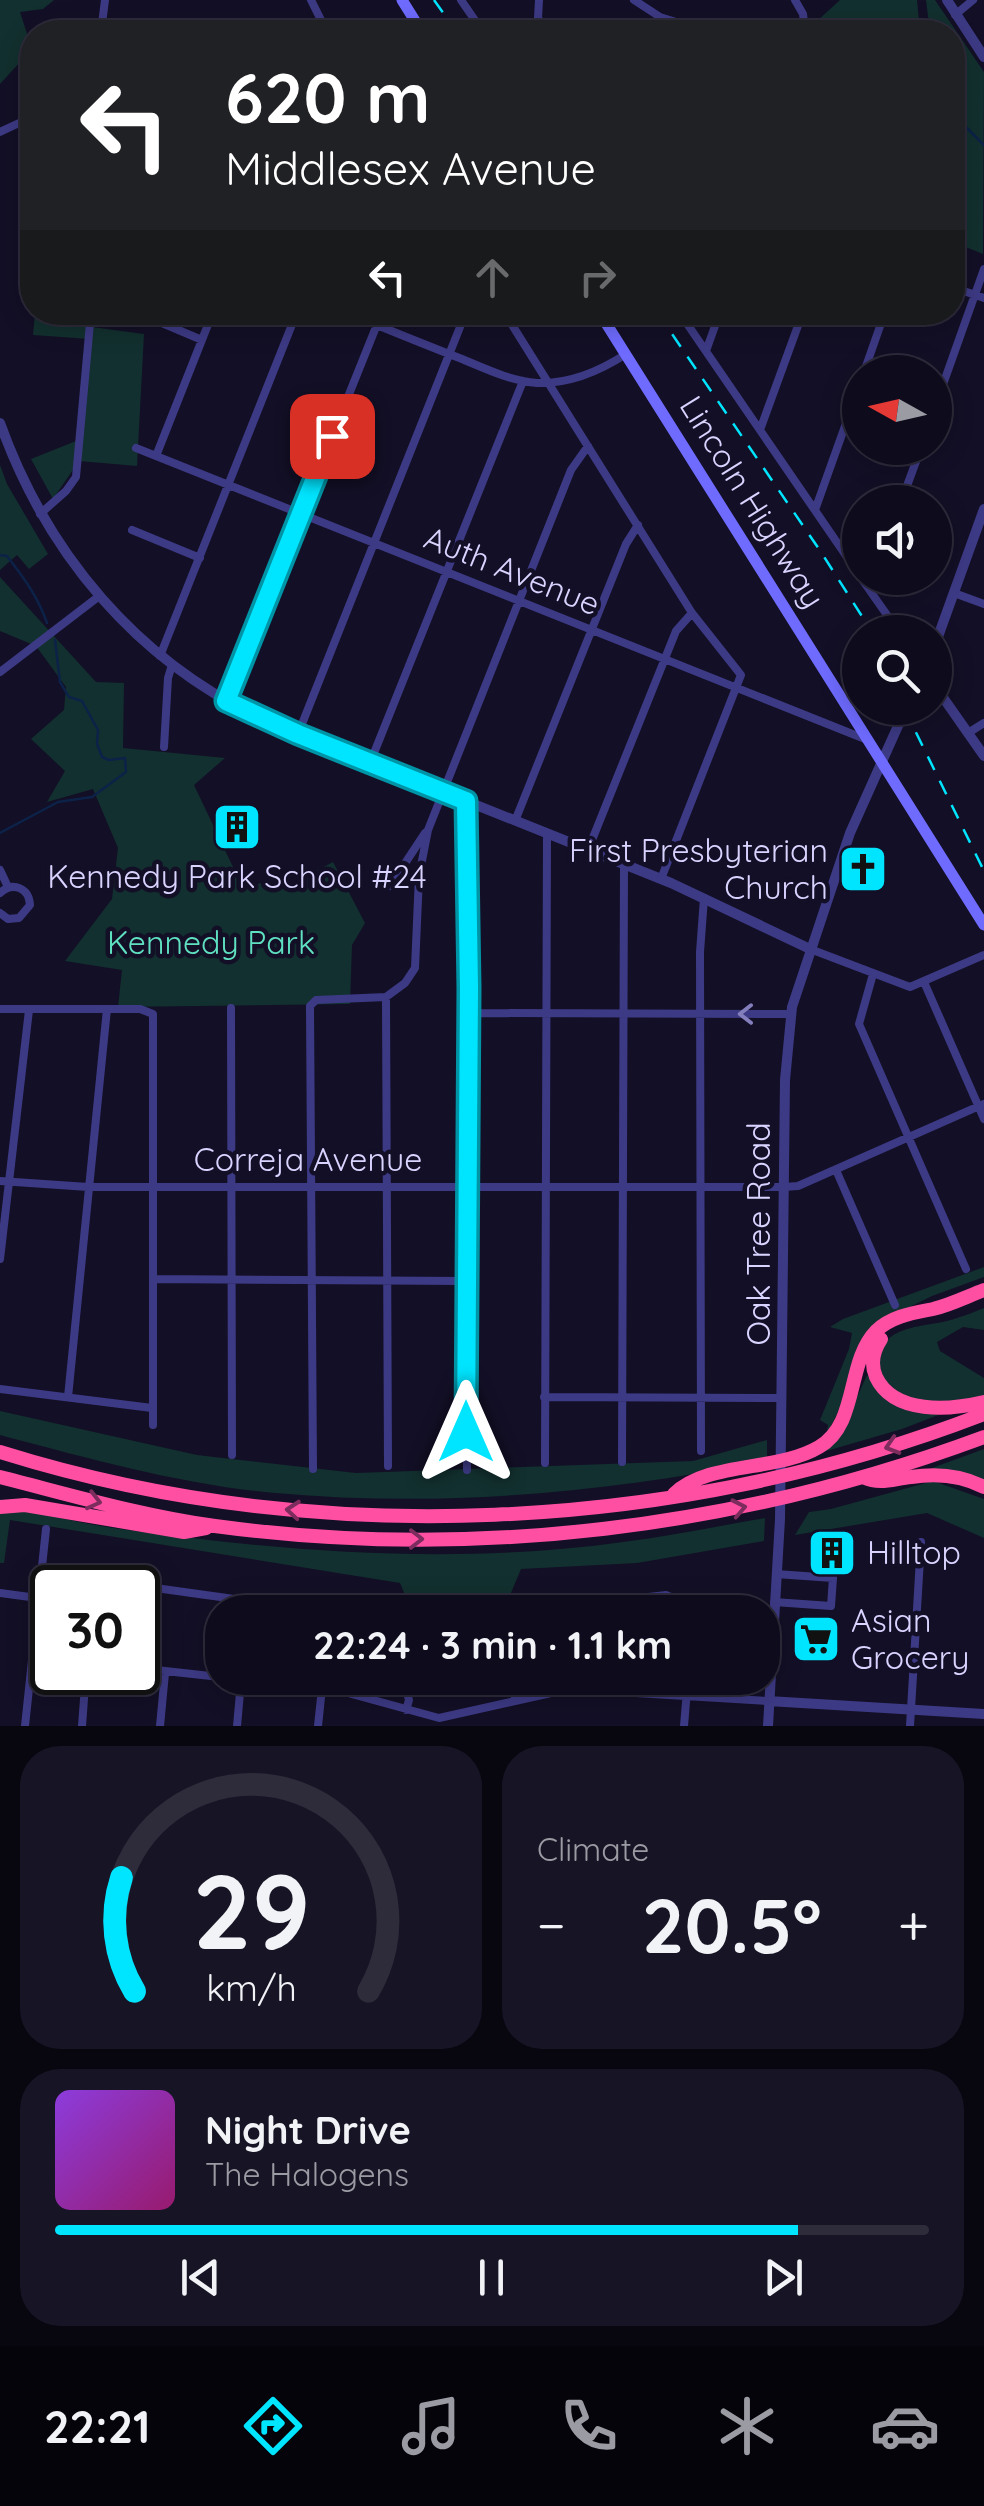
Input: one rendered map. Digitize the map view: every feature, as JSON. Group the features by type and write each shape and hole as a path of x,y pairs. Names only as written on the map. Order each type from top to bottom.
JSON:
{"highway":[{"path":"673,1495 687,1482 784,1460 824,1445 838,1428 874,1333 897,1318 984,1290"},
{"path":"932,1309 882,1337 872,1362 878,1380 891,1394 915,1405 946,1408 984,1402"},
{"path":"0,1452 153,1490 239,1504 326,1513 500,1515 673,1495 832,1462 984,1414"},
{"path":"0,1477 118,1507 215,1526 358,1538 496,1538 633,1526 772,1501 984,1438"},
{"path":"863,1477 877,1484 914,1476 946,1476 984,1487"},
{"path":"0,1507 25,1506 184,1532 215,1526"}],"main road":[{"name":"Lincoln Highway","path":"607,325 984,924"}],"street":[{"path":"634,0 660,17 678,20"},
{"path":"947,0 958,20"},
{"path":"955,15 973,0"},
{"path":"965,30 984,58"},
{"path":"952,364 979,296 984,269"},
{"path":"40,514 76,477 90,325"},
{"path":"167,325 202,340"},
{"path":"156,456 208,325"},
{"path":"160,656 292,325"},
{"path":"226,701 376,325 523,381 548,382 596,372 626,354"},
{"path":"298,734 461,325"},
{"path":"512,325 692,612 740,672 738,688 660,879"},
{"path":"688,325 842,549"},
{"path":"706,351 715,325"},
{"path":"760,430 797,325"},
{"path":"870,355 881,325"},
{"path":"370,763 523,381"},
{"path":"0,424 17,470 40,514 98,597 160,656 226,701 298,734 660,879 810,949 907,987 984,955"},
{"path":"815,510 842,434"},
{"path":"313,1469 312,1002 386,998 405,983 417,962 419,876 428,830 574,464 588,446"},
{"name":"Auth Avenue","path":"136,448 870,740"},
{"path":"946,615 984,509"},
{"path":"516,821 626,544 638,525"},
{"path":"132,530 200,558"},
{"path":"954,593 984,604"},
{"path":"0,672 98,597"},
{"path":"588,850 678,626 692,612"},
{"path":"164,747 172,665"},
{"path":"952,710 984,756"},
{"path":"968,733 984,723"},
{"name":"Oak Tree Road","path":"774,1595 780,1519 785,1080 792,1014 850,833 898,725"},
{"path":"466,801 467,1470"},
{"path":"390,886 428,830"},
{"path":"545,1463 547,833"},
{"path":"622,1462 624,864"},
{"path":"0,870 4,890 24,890 30,906 20,918 8,919 0,913"},
{"path":"701,1451 700,1014 704,898"},
{"path":"873,974 859,1024 966,1269"},
{"path":"924,982 984,1119"},
{"path":"386,998 388,1466"},
{"path":"0,1008 146,1009 153,1014 153,1424"},
{"path":"68,1397 107,1008"},
{"path":"232,1008 232,1455"},
{"path":"0,1259 4,1182 30,1010"},
{"path":"469,1013 792,1014"},
{"name":"Correja Avenue","path":"4,1182 88,1187 798,1186 981,1105"},
{"path":"836,1170 895,1305"},
{"path":"154,1279 465,1280"},
{"path":"0,1390 152,1408"},
{"path":"544,1396 782,1398"},
{"path":"42,1565 46,1529"},
{"path":"910,1726 921,1542"},
{"path":"776,1574 834,1578 831,1606 780,1602"},
{"path":"160,1589 205,1595"},
{"path":"0,1593 30,1597"},
{"path":"160,1671 205,1677"},
{"path":"160,1726 165,1672"},
{"path":"26,1726 30,1687"},
{"path":"349,1695 428,1717 464,1714 569,1688 984,1714"},
{"path":"82,1726 84,1695"},
{"path":"237,1726 239,1695"},
{"path":"318,1726 321,1695"},
{"path":"406,1710 408,1695"},
{"path":"514,1700 516,1695"},
{"name":"Oak Tree Road","path":"768,1695 768,1726"},
{"path":"684,1726 686,1696"},
{"path":"463,1726 464,1714"}],"green space":[{"path":"0,0 54,0 43,9 20,12 20,62 0,84"},
{"path":"840,0 917,0 919,20 818,20"},
{"path":"926,0 935,0 949,20 928,20"},
{"path":"965,44 984,72 983,254 965,247"},
{"path":"34,325 92,325 144,334 137,466 79,461 53,499 31,459 81,439 90,339 33,335"},
{"path":"0,465 48,554 29,569 17,555 0,570"},
{"name":"Kennedy Park","path":"0,577 96,682 124,683 123,748 225,758 194,785 243,888 269,881 277,891 333,862 365,923 352,945 350,1004 118,1007 122,970 65,961 112,899 118,848 93,789 47,802 65,771 31,739 64,710 66,687 36,646 0,631"},
{"path":"984,1267 984,1277 885,1319 826,1436 828,1425 820,1420 852,1333 830,1327"},
{"path":"984,1308 984,1330 963,1327 937,1342 940,1351 984,1378 984,1395 949,1402 914,1400 896,1391 883,1376 878,1358 894,1335"},
{"path":"867,1375 946,1412 823,1452 844,1426"},
{"path":"0,1411 197,1455 356,1473 693,1461 767,1440 767,1461 644,1482 522,1495 400,1499 275,1493 140,1471 0,1435"},
{"path":"984,1449 984,1484 932,1468"},
{"path":"933,1481 984,1499 984,1538 927,1513 795,1535 809,1512"},
{"path":"0,1499 71,1520 143,1532 299,1549 408,1554 570,1548 765,1518 764,1541 637,1563 521,1569 510,1595 405,1595 400,1583 10,1520 4,1563 0,1563"}],"waterway":[{"path":"965,126 984,145"},
{"path":"0,555 7,556 25,580 47,623"},
{"path":"0,833 58,802 92,797 126,772 125,758 102,757 97,744 98,730 82,701 69,697 60,682 55,640"}],"railway":[{"path":"434,0 448,20"},
{"path":"666,325 861,615"},
{"path":"912,725 984,871"}],"place":[{"name":"Kennedy Park School #24","path":"237,827"},
{"name":"First Presbyterian Church","path":"863,869"},
{"name":"Hilltop","path":"832,1553"},
{"name":"Asian Grocery","path":"816,1639"}],"route":[{"path":"332,436 226,701 466,801 466,1432"}]}
